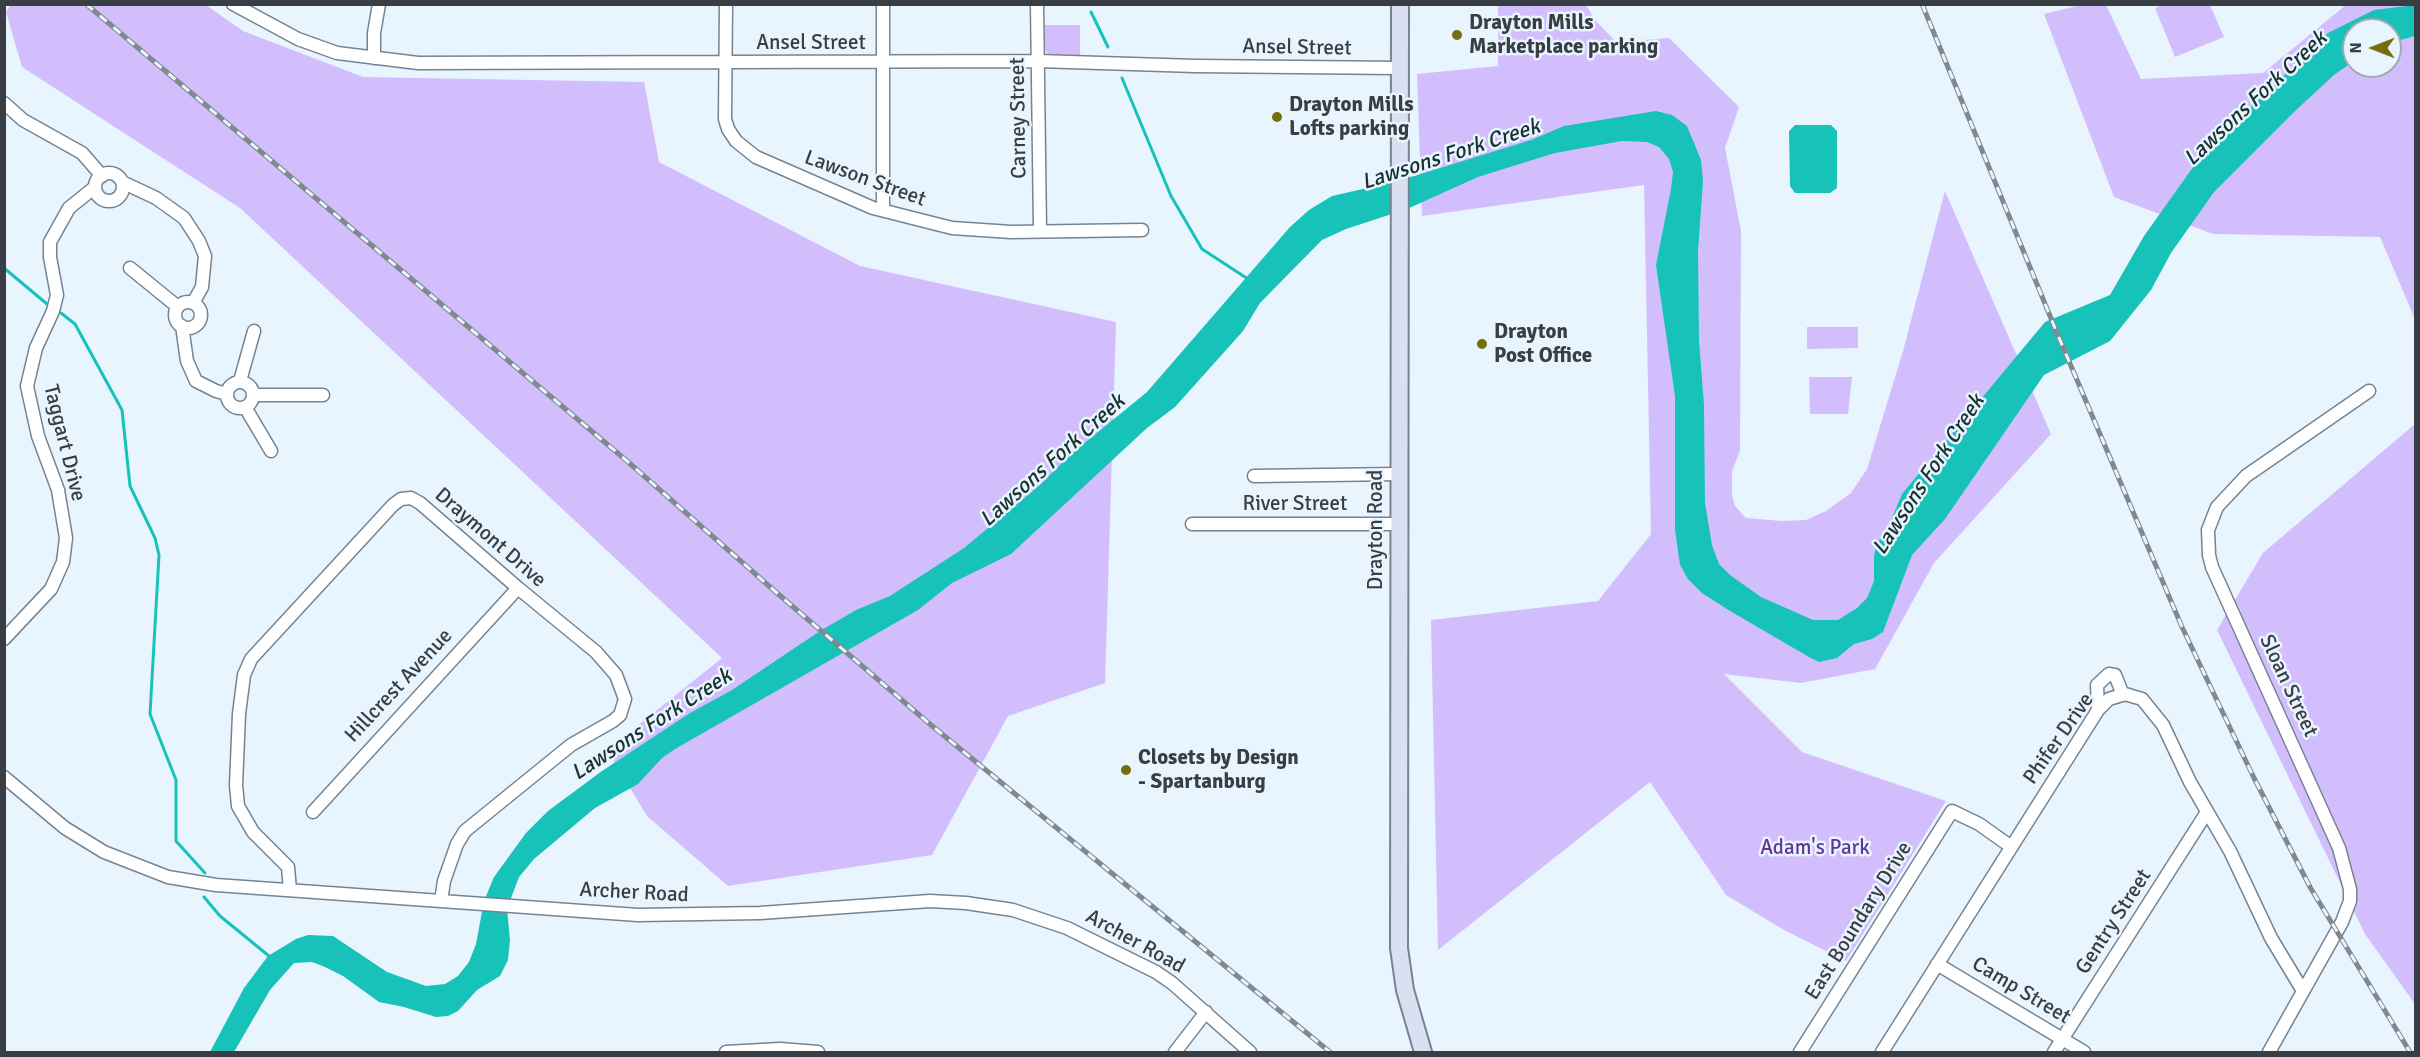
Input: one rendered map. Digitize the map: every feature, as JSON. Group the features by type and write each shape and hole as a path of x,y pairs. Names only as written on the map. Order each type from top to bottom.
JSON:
{"main road":[{"name":"Drayton Road","path":"1400,4 1399,948 1405,990 1423,1053"}],"street":[{"name":"Ansel Street","path":"233,4 262,21 337,53 418,63 726,64 1038,61 1195,66 1400,68"},
{"path":"374,58 374,33 379,4"},
{"name":"Lawson Street","path":"726,4 725,118 728,129 736,141 756,157 839,194 883,210 952,228 981,231 1142,230"},
{"path":"883,4 883,210"},
{"name":"Carney Street","path":"1038,4 1040,230"},
{"path":"4,103 23,120 82,153 102,176"},
{"path":"122,182 119,198 109,202 99,198 94,188 102,176 110,173 122,182 156,198 184,218 199,241 205,256 202,288 193,303"},
{"name":"Taggart Drive","path":"4,639 51,589 63,562 66,538 58,490 38,436 27,386 36,348 53,311 57,295 50,257 50,242 69,208 94,188"},
{"path":"130,268 178,307"},
{"path":"182,326 189,328 198,324 201,315 198,306 189,302 178,307 175,315 182,326 187,361 196,381 216,392 227,394"},
{"path":"240,381 254,331"},
{"path":"253,394 249,385 240,381 231,385 227,394 231,404 245,407 271,451"},
{"name":"Sloan Street","path":"2269,1053 2347,912 2350,901 2349,878 2334,837 2212,567 2208,530 2217,507 2246,476 2369,391"},
{"path":"245,407 253,394"},
{"path":"253,394 323,395"},
{"path":"1254,476 1398,474"},
{"name":"Draymont Drive","path":"290,890 288,867 247,824 237,797 241,691 251,660 393,505 401,499 411,498 420,503 608,664 623,688 625,704 620,715 613,721 571,745 465,831 457,844 444,881 441,901"},
{"name":"River Street","path":"1192,524 1398,524"},
{"name":"Hillcrest Avenue","path":"312,812 518,588"},
{"path":"2098,710 2097,685 2109,674 2115,675 2123,695"},
{"name":"Phifer Drive","path":"1882,1053 2010,846 2098,710 2109,699 2123,695 2138,697 2154,713 2230,851 2271,938 2303,991"},
{"name":"Archer Road","path":"4,777 65,828 125,862 191,882 638,915 760,914 889,902 930,901 984,905 1040,918 1094,939 1164,977 1250,1053"},
{"name":"East Boundary Drive","path":"1800,1053 1952,811 1978,824 2010,846"},
{"name":"Gentry Street","path":"2054,1053 2207,812"},
{"name":"Camp Street","path":"1937,964 2084,1053"},
{"path":"1175,1053 1206,1012"},
{"path":"726,1053 780,1049 818,1053"}],"green space":[{"path":"11,4 206,5 243,31 363,77 644,82 659,162 860,266 1116,322 1105,683 1008,716 932,855 728,886 647,816 607,750 722,658 240,208 22,67 6,12"},
{"path":"2164,4 2210,5 2224,37 2175,57 2155,8"},
{"name":"Adam's Park","path":"1498,5 1586,5 1595,20 1616,42 1669,38 1739,107 1725,148 1741,231 1740,451 1732,471 1732,495 1735,506 1746,518 1806,520 1826,511 1851,493 1867,469 1903,351 1945,191 2051,434 1934,563 1875,669 1801,683 1724,674 1802,752 1946,801 1846,961 1784,930 1726,895 1650,782 1438,950 1431,620 1598,601 1651,534 1644,185 1422,216 1417,74 1498,66"},
{"path":"2081,5 2106,5 2141,79 2263,73 2346,5 2415,5 2415,319 2380,237 2213,234 2114,197 2044,14"},
{"path":"1044,25 1080,25 1080,56 1050,56 1044,49"},
{"path":"1807,327 1858,327 1858,348 1807,349"},
{"path":"1809,377 1852,377 1848,414 1810,414"},
{"path":"2415,424 2415,1004 2365,934 2217,630 2263,553"}],"water":[{"path":"2415,5 2415,36 2402,40 2402,18 2358,18 2374,10"},
{"name":"Lawsons Fork Creek","path":"2342,26 2342,69 2295,111 2214,192 2171,253 2151,290 2110,341 2044,375 1945,519 1912,555 1883,632 1872,639 1854,644 1837,658 1819,662 1730,611 1702,593 1688,579 1680,565 1675,530 1675,396 1656,265 1671,189 1673,172 1669,159 1659,147 1647,142 1622,141 1555,153 1478,177 1407,209 1346,229 1322,240 1260,303 1243,331 1175,407 1147,428 1011,554 952,583 918,610 675,749 662,758 638,784 595,808 534,859 519,877 507,909 510,940 508,960 500,976 477,990 458,1011 448,1016 436,1017 379,1002 343,976 325,967 312,962 294,963 270,990 234,1052 210,1052 244,988 268,956 296,939 308,935 333,936 387,972 426,986 445,984 458,976 469,962 476,944 484,901 494,877 526,833 548,811 602,771 690,713 732,690 820,631 856,610 890,596 964,548 1040,485 1070,455 1147,392 1290,227 1309,210 1332,196 1398,181 1531,140 1564,126 1656,111 1672,115 1687,126 1701,160 1703,181 1698,251 1699,340 1704,405 1705,503 1712,545 1719,564 1730,575 1761,597 1813,620 1838,620 1857,608 1867,598 1874,581 1874,556 1877,544 1890,523 1902,494 2045,322 2110,295 2144,236 2191,170 2223,134 2328,33"},
{"path":"1795,125 1831,125 1837,131 1837,188 1830,193 1795,193 1790,186 1789,131"}],"waterway":[{"path":"1091,12 1108,47"},
{"path":"1122,78 1171,196 1202,249 1248,279"},
{"path":"4,268 47,304"},
{"path":"61,313 75,324 122,410 130,486 155,538 159,555 150,714 176,780 176,841 205,873"},
{"path":"204,897 220,916 269,956"}],"railway":[{"path":"86,4 627,461 931,725 1330,1052"},
{"path":"1922,4 2057,333 2182,627 2254,778 2310,887 2410,1052"}],"place":[{"name":"Drayton Mills Marketplace parking","path":"1457,35"},
{"name":"Drayton Mills Lofts parking","path":"1277,117"},
{"name":"Drayton Post Office","path":"1482,344"},
{"name":"Closets by Design - Spartanburg","path":"1126,770"}]}
